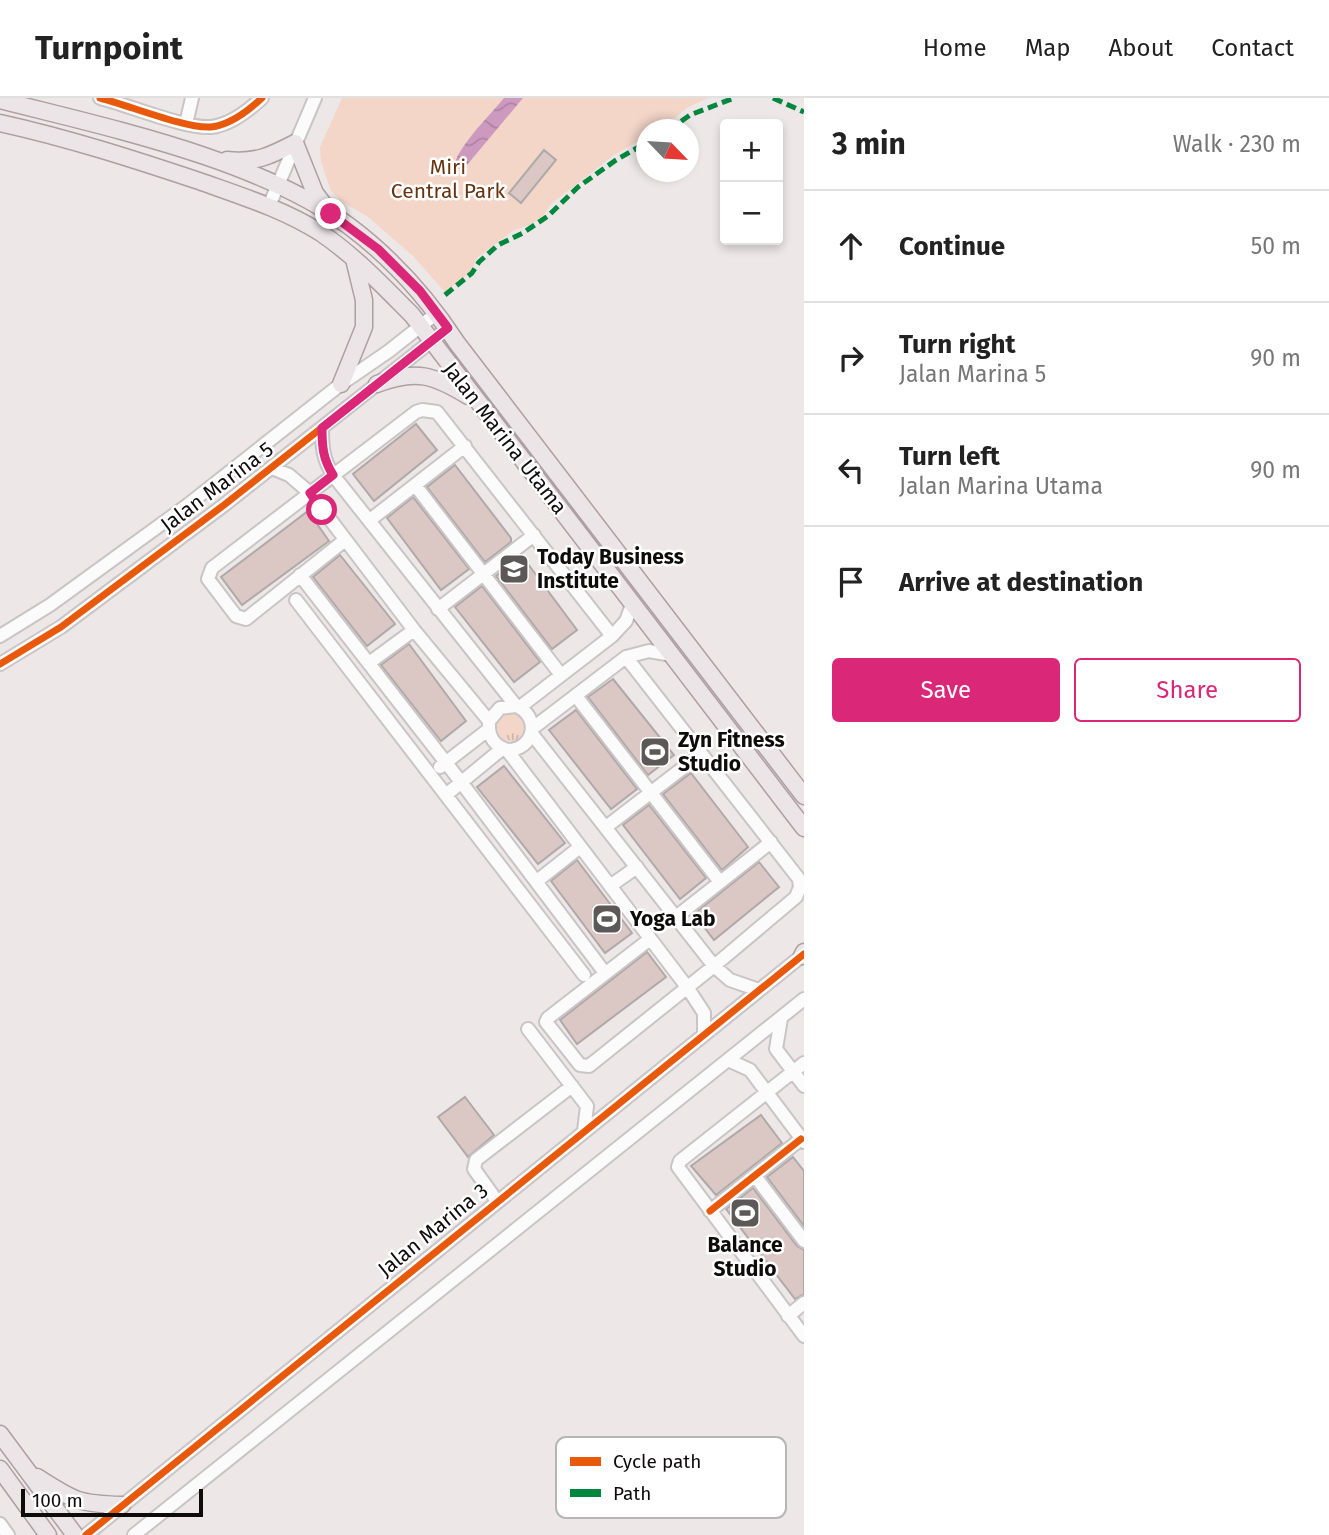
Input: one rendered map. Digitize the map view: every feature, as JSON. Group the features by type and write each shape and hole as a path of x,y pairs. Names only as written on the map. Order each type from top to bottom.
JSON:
{"main road":[{"name":"Jalan Marina Utama","path":"0,100 137,136 205,158 277,186 331,214 378,249 420,291 804,796"},
{"name":"Jalan Marina Utama","path":"0,123 132,158 269,205 320,233 354,259 412,315 804,828"},
{"path":"205,158 240,162 264,159 295,143 315,193 331,214"},
{"path":"341,384 364,327 364,300 354,259"},
{"path":"377,384 398,376 426,376 452,386 476,401"},
{"path":"0,1434 75,1535"},
{"path":"0,1469 48,1535"},
{"path":"27,1469 73,1500 86,1504 122,1505"},
{"path":"33,1514 37,1535"}],"street":[{"path":"100,98 186,124 212,127 238,117 262,98"},
{"path":"186,124 192,98"},
{"path":"269,205 315,98"},
{"name":"Jalan Marina 5","path":"0,636 50,605 189,503 437,313"},
{"name":"Jalan Marina 5","path":"0,664 61,627 272,468 448,328"},
{"path":"345,540 246,619 236,616 208,579 212,568 416,412 437,412 612,636"},
{"path":"322,428 321,450 333,475 438,609 518,706 530,716 532,731 637,867 714,966 730,981 759,990"},
{"path":"370,520 465,446"},
{"path":"272,468 289,475 310,493 489,725 494,742 505,749 687,987 704,1013 704,1034"},
{"path":"415,485 561,675"},
{"path":"438,609 534,535"},
{"path":"300,575 446,762 605,973"},
{"path":"296,600 584,975"},
{"path":"431,774 489,725 500,708 518,706 612,636 626,621 633,602"},
{"path":"369,663 414,630"},
{"path":"447,794 505,749 522,747 532,731 626,657 649,651 672,655"},
{"path":"626,657 799,879 800,887 796,897 714,966 589,1066 580,1065 546,1022 548,1018 650,939"},
{"path":"576,696 720,882"},
{"path":"606,827 701,754"},
{"path":"676,917 771,842"},
{"path":"537,881 580,847"},
{"path":"610,886 637,867"},
{"name":"Jalan Marina 3","path":"86,1535 803,954"},
{"path":"134,1535 804,999"},
{"path":"781,1018 776,1049 804,1086"},
{"path":"528,1029 587,1106 584,1130"},
{"path":"710,1212 803,1140 750,1070 728,1060"},
{"path":"804,1063 680,1161 680,1171 804,1336"},
{"path":"497,1201 474,1170 476,1160 572,1086"},
{"path":"587,1106 611,1109"},
{"path":"755,1176 804,1241"},
{"path":"788,1316 804,1303"},
{"path":"145,1535 160,1512"},
{"path":"0,1524 9,1535"}],"green space":[{"name":"Miri Central Park","path":"342,98 709,98 687,108 674,119 636,119 636,143 614,155 551,204 543,216 530,225 514,230 478,257 469,273 445,292 413,256 367,216 342,202 331,191 321,162 320,147"},
{"path":"511,713 521,717 525,727 521,737 511,741 501,737 497,727 501,717"}],"water":[{"path":"504,98 523,98 467,165 454,169 455,161 466,143"}],"building":[{"path":"544,150 556,160 521,203 509,193"},
{"path":"416,424 437,450 374,501 353,474"},
{"path":"455,465 511,538 511,542 485,562 427,487"},
{"path":"413,497 469,569 441,590 387,518"},
{"path":"308,511 329,541 242,605 221,577"},
{"path":"340,555 395,624 367,646 313,577"},
{"path":"522,556 577,630 552,649 496,576"},
{"path":"482,586 540,662 514,682 455,607"},
{"path":"409,644 466,721 441,741 381,665"},
{"path":"613,679 674,755 648,775 588,697"},
{"path":"576,710 637,789 611,809 549,730"},
{"path":"504,766 565,843 538,864 477,787"},
{"path":"691,773 748,847 722,870 663,794"},
{"path":"649,805 706,878 680,899 623,825"},
{"path":"577,860 632,933 605,953 551,881"},
{"path":"759,862 779,887 714,940 694,914"},
{"path":"647,952 666,977 577,1044 560,1020"},
{"path":"465,1097 494,1135 468,1157 438,1117"},
{"path":"761,1115 782,1143 716,1195 691,1166"},
{"path":"793,1157 804,1171 804,1226 767,1177"},
{"path":"753,1188 797,1246 804,1250 804,1294 795,1299 726,1209"}],"marked path":[{"path":"684,119 734,98"},
{"path":"773,98 804,112"},
{"path":"445,295 472,273 479,262 498,245 523,233 548,216 578,187 636,149"}],"cycle path":[{"path":"100,98 200,127 218,126 232,120 262,98"},
{"path":"0,664 61,627 224,505 448,328"},
{"path":"86,1535 804,954"},
{"path":"710,1211 801,1139"}],"place":[{"name":"Today Business Institute","path":"514,569"},
{"name":"Zyn Fitness Studio","path":"655,752"},
{"name":"Yoga Lab","path":"607,919"},
{"name":"Balance Studio","path":"745,1213"}],"route":[{"path":"322,510 310,493 333,475 321,450 322,428 448,328 429,301 378,249 331,214"}]}
